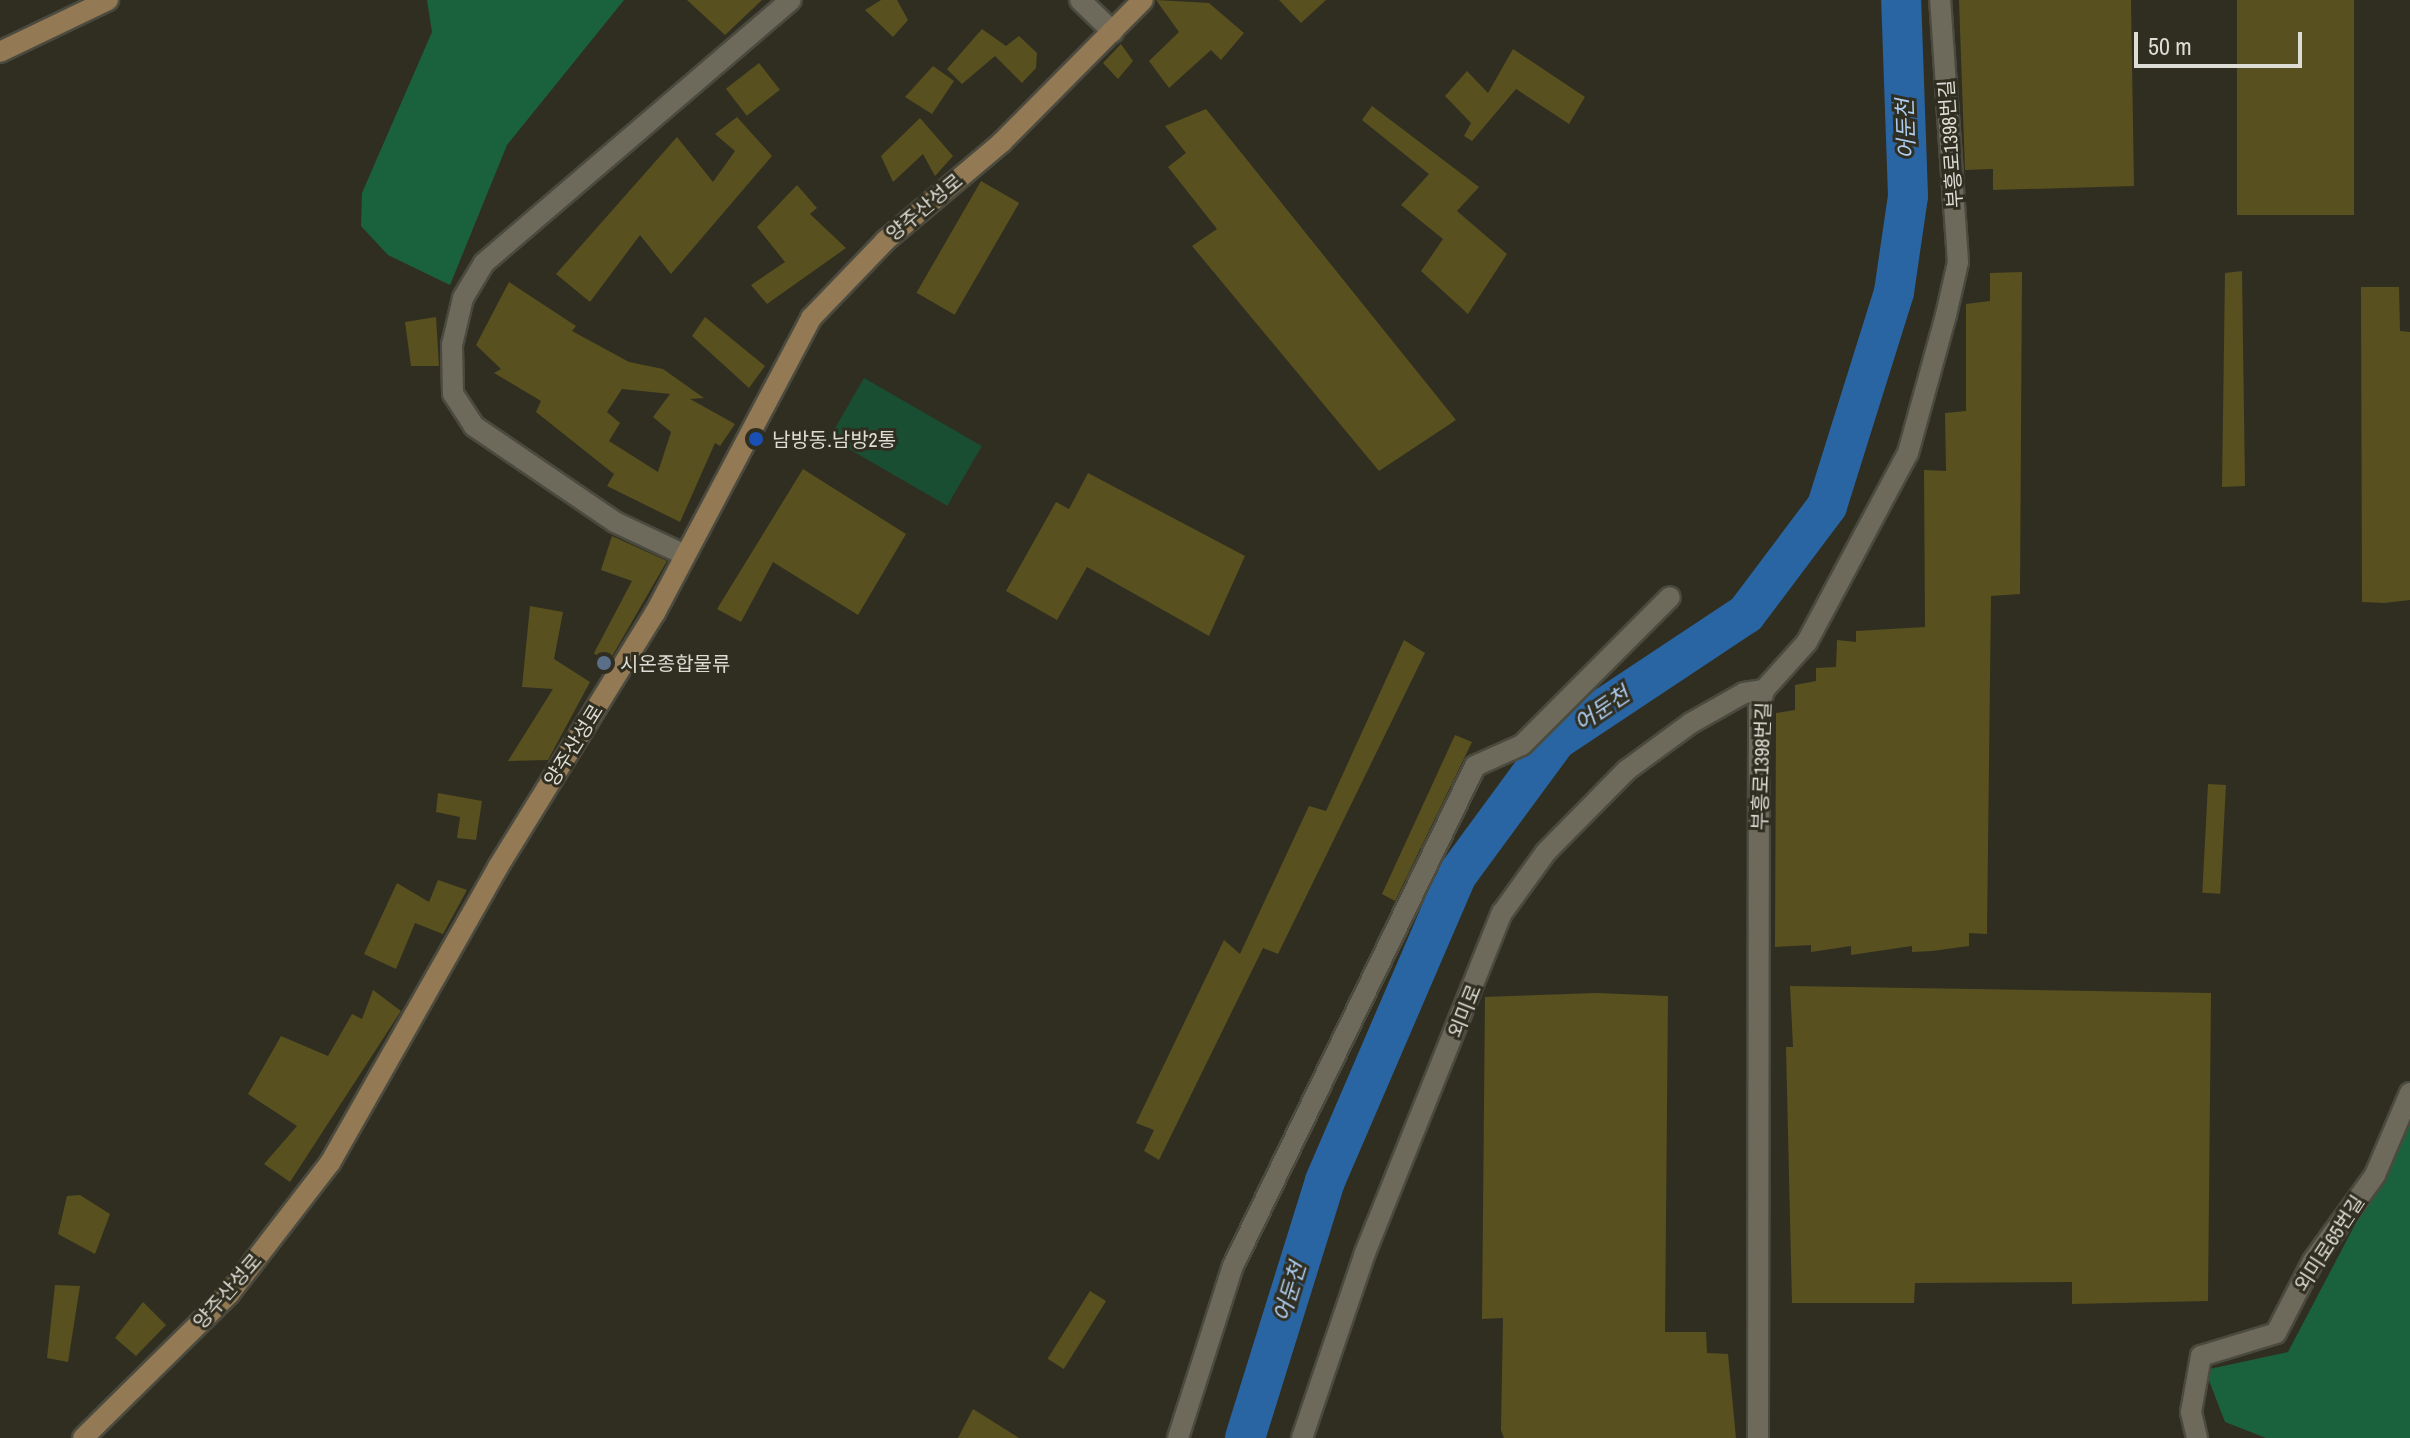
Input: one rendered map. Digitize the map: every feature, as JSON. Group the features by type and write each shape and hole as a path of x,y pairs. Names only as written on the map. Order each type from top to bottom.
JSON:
{"street":[{"path":"0,52 108,0"},
{"path":"685,555 615,522 474,426 453,394 452,345 463,298 484,263 791,0"},
{"path":"1080,0 1113,32"},
{"name":"양주산성로","path":"83,1438 229,1294 330,1163 685,555 811,318 885,241 1002,142 1143,0"},
{"name":"부흥로1398번길","path":"1758,1438 1757,982 1764,690 1807,642 1908,453 1946,315 1958,262 1940,0"},
{"path":"1178,1438 1233,1266 1475,766 1522,745 1670,597"},
{"name":"외미로","path":"1302,1438 1365,1253 1502,913 1546,852 1627,770 1691,723 1744,693 1764,690"},
{"name":"외미로65번길","path":"2197,1438 2191,1412 2201,1356 2276,1333 2313,1261 2375,1175 2410,1093"}],"green space":[{"path":"427,0 624,0 507,145 450,285 388,255 361,226 362,193 432,32"},
{"path":"864,378 982,446 947,506 830,438"},
{"path":"2410,1120 2410,1438 2266,1438 2225,1422 2205,1370 2288,1352"}],"building":[{"path":"687,0 762,0 725,35"},
{"path":"881,0 897,0 908,20 893,37 865,10"},
{"path":"1156,0 1209,3 1244,33 1221,60 1211,50 1169,88 1149,61 1179,32"},
{"path":"1279,0 1326,0 1301,23"},
{"path":"1959,0 2131,0 2134,186 1993,190 1993,169 1965,170"},
{"path":"2237,0 2354,0 2354,215 2237,215"},
{"path":"982,29 1006,46 1019,36 1037,53 1036,68 1022,83 995,56 962,84 947,69"},
{"path":"1121,44 1133,61 1118,79 1103,63"},
{"path":"1513,49 1585,97 1569,124 1516,89 1472,141 1464,136 1471,123 1445,96 1467,71 1488,93"},
{"path":"759,63 780,90 747,116 726,89"},
{"path":"933,66 954,81 932,114 905,97"},
{"path":"1372,106 1479,187 1457,211 1507,254 1468,314 1421,271 1443,239 1401,205 1429,174 1362,120"},
{"path":"1206,109 1456,420 1379,471 1192,246 1217,229 1168,167 1186,153 1165,126"},
{"path":"737,117 772,156 671,274 640,235 590,302 556,274 677,137 713,182 735,151 715,134"},
{"path":"920,118 953,156 935,176 923,154 893,182 881,156"},
{"path":"981,181 1019,203 955,315 916,293"},
{"path":"797,185 817,208 810,214 846,248 767,304 751,285 785,262 757,227"},
{"path":"2242,271 2245,486 2222,487 2225,273"},
{"path":"2022,272 2020,594 1991,596 1987,934 1969,933 1969,946 1932,951 1912,952 1912,946 1851,955 1851,946 1811,952 1811,945 1775,947 1776,713 1795,710 1795,685 1816,681 1816,668 1836,667 1837,640 1856,642 1856,631 1925,627 1924,470 1946,471 1945,413 1966,411 1966,304 1990,301 1990,273"},
{"path":"509,282 576,326 572,331 629,362 663,369 704,398 690,399 735,424 720,446 715,443 680,522 607,486 614,474 536,412 541,401 494,373 501,369 476,345","holes":["622,389 670,394 653,417 671,432 658,472 609,441 620,423 607,412"]},
{"path":"2361,287 2399,287 2400,331 2410,332 2410,600 2384,603 2362,602"},
{"path":"436,317 439,366 411,366 405,322"},
{"path":"705,317 765,366 749,388 692,336"},
{"path":"803,469 906,534 858,615 773,562 741,622 717,609"},
{"path":"1088,473 1245,556 1209,636 1087,567 1057,620 1006,591 1056,502 1069,509"},
{"path":"612,536 667,561 607,665 594,653 632,581 601,570"},
{"path":"530,606 563,612 554,659 590,682 548,760 508,761 553,689 522,687"},
{"path":"1404,640 1425,653 1278,954 1263,948 1159,1160 1144,1151 1154,1130 1136,1123 1224,940 1240,954 1309,806 1326,811"},
{"path":"1455,735 1472,742 1395,901 1382,894"},
{"path":"2208,784 2226,785 2220,894 2202,893"},
{"path":"438,793 482,801 476,840 457,838 460,817 436,812"},
{"path":"438,880 467,890 443,934 415,923 396,969 364,954 397,883 429,902"},
{"path":"1790,986 2211,993 2208,1301 2072,1304 2072,1282 1915,1283 1914,1303 1792,1303 1786,1047 1793,1047"},
{"path":"373,990 401,1011 290,1182 264,1164 297,1126 248,1094 281,1036 328,1056 352,1014 362,1019"},
{"path":"1597,993 1668,996 1665,1332 1706,1332 1707,1353 1728,1354 1736,1438 1504,1438 1501,1430 1503,1318 1482,1319 1485,997"},
{"path":"80,1195 110,1214 95,1254 58,1234 67,1196"},
{"path":"55,1285 80,1286 68,1362 47,1358"},
{"path":"1090,1291 1106,1301 1064,1369 1048,1359"},
{"path":"143,1302 166,1325 136,1356 115,1338"},
{"path":"973,1409 1019,1438 958,1438"}],"waterway":[{"name":"어둔천","path":"1245,1438 1325,1181 1457,875 1556,740 1746,614 1827,506 1894,292 1908,196 1901,0"}],"place":[{"name":"남방동.남방2통","path":"756,439"},
{"name":"시온종합물류","path":"604,663"}]}
